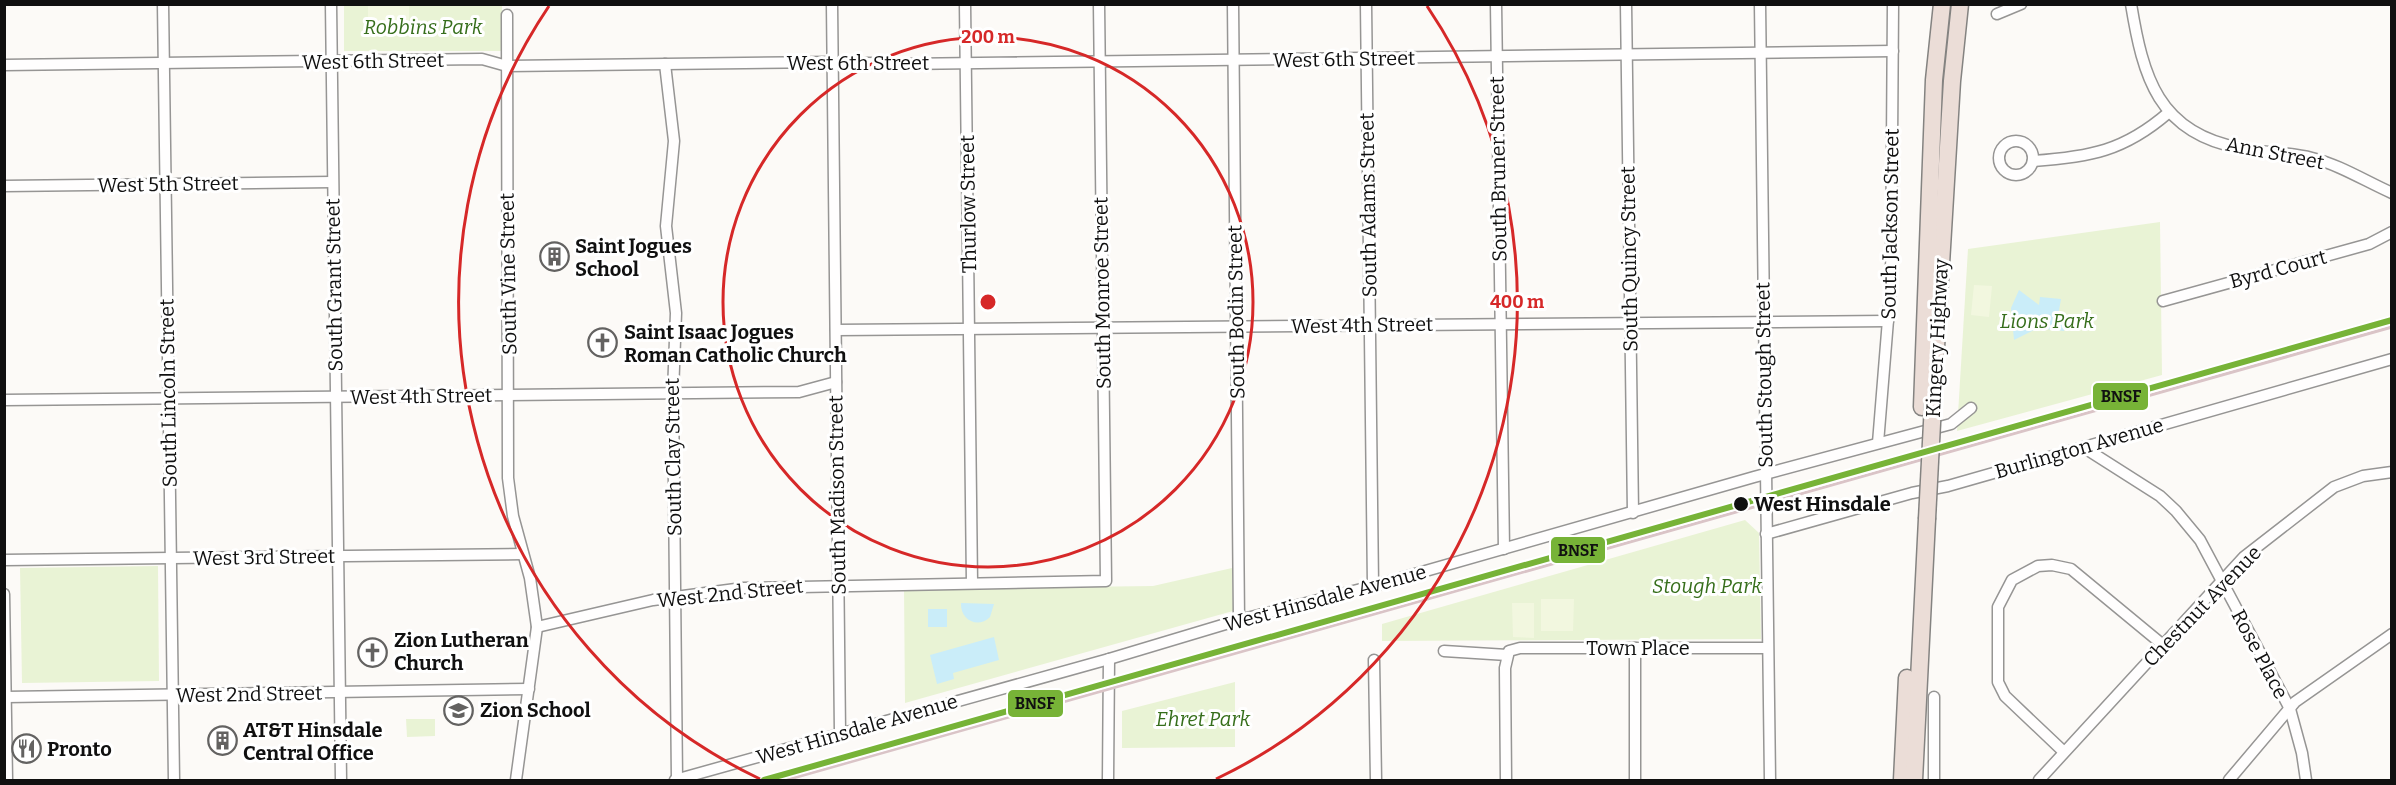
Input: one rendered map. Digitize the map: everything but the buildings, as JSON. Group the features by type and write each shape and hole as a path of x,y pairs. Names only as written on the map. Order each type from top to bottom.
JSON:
{"highway":[{"name":"Kingery Highway","path":"1927,405 1934,80 1942,4"},
{"name":"Kingery Highway","path":"1902,780 1927,405 1960,4"},
{"name":"Kingery Highway","path":"1914,780 1921,520"}],"street":[{"name":"South Lincoln Street","path":"163,4 174,780"},
{"name":"South Grant Street","path":"331,4 340,780"},
{"name":"South Madison Street","path":"832,4 840,733"},
{"name":"Thurlow Street","path":"966,4 972,583"},
{"name":"South Monroe Street","path":"1099,4 1106,581"},
{"name":"South Bodin Street","path":"1233,4 1239,620"},
{"name":"South Adams Street","path":"1366,4 1373,586"},
{"name":"South Bruner Street","path":"1496,4 1504,549"},
{"name":"South Quincy Street","path":"1626,4 1632,513"},
{"name":"South Stough Street","path":"1760,4 1770,780"},
{"name":"South Jackson Street","path":"1878,443 1891,283 1893,4"},
{"path":"1997,14 2021,4"},
{"name":"Ann Street","path":"2131,4 2146,69 2158,98 2168,113 2189,128 2222,144 2311,158 2335,165 2391,193"},
{"name":"South Vine Street","path":"507,15 508,478 513,516 524,554 537,627 516,780"},
{"name":"West 6th Street","path":"4,65 482,59 507,66 832,62 966,63 1760,55 1893,51"},
{"name":"South Clay Street","path":"665,64 674,133 666,226 676,314 673,393 676,780"},
{"path":"2033,161 2092,155 2112,150 2148,131 2168,113"},
{"name":"West 5th Street","path":"4,186 332,182"},
{"name":"Byrd Court","path":"2163,301 2369,244 2391,232"},
{"name":"West 4th Street","path":"836,330 1888,321"},
{"name":"Burlington Avenue","path":"1766,534 2083,447 2391,358"},
{"name":"West 4th Street","path":"4,400 798,392 836,382"},
{"name":"West Hinsdale Avenue","path":"676,780 1109,659 1239,620 1373,586 1951,424 1971,408"},
{"name":"Rose Place","path":"2083,447 2143,484 2176,511 2200,540 2290,710 2302,753 2306,780"},
{"name":"Chestnut Avenue","path":"2039,780 2244,557 2326,492 2351,479 2391,472"},
{"name":"West 3rd Street","path":"4,560 524,554"},
{"path":"2064,752 2006,696 1998,682 1997,613 2001,598 2012,580 2038,566 2052,564 2072,569 2163,645"},
{"name":"West 2nd Street","path":"537,627 675,596 750,587 1106,581"},
{"path":"4,594 7,780"},
{"path":"2229,780 2295,702 2391,634"},
{"name":"Town Place","path":"1444,651 1508,653 1520,648 1767,648"},
{"path":"1635,648 1635,780"},
{"path":"1506,780 1508,653"},
{"path":"1108,780 1109,659"},
{"path":"1374,660 1376,780"},
{"name":"West 2nd Street","path":"6,697 529,689"},
{"path":"1934,697 1934,780"}],"green space":[{"name":"Robbins Park","path":"344,5 502,5 502,51 344,51"},
{"path":"368,5 409,5 409,34 368,34"},
{"name":"Lions Park","path":"2160,222 2162,375 1957,431 1968,249"},
{"path":"1974,285 1992,286 1989,317 1971,315"},
{"name":"Stough Park","path":"1745,520 1759,533 1761,639 1382,641 1382,624"},
{"path":"158,566 159,681 22,683 20,568"},
{"path":"1232,568 1233,611 905,703 904,589 1153,586"},
{"path":"1541,599 1574,599 1573,631 1541,631"},
{"path":"1512,603 1534,603 1534,638 1513,637"},
{"name":"Ehret Park","path":"1235,682 1235,747 1122,748 1122,711"},
{"path":"406,719 435,719 435,736 407,737"}],"water":[{"path":"2019,290 2039,305 2040,297 2061,299 2058,316 2066,317 2064,331 2038,328 2014,340 2011,308"},
{"path":"961,603 994,604 990,617 985,621 975,622 963,614"},
{"path":"928,609 947,609 947,627 928,627"},
{"path":"994,637 999,660 953,673 954,679 937,684 930,655"}],"railway":[{"path":"786,780 2392,327"}],"transit line":[{"name":"BNSF","path":"764,780 2392,320"}],"place":[{"name":"Saint Jogues School","path":"554,257"},
{"name":"Saint Isaac Jogues Roman Catholic Church","path":"603,343"},
{"name":"West Hinsdale","path":"1741,504"},
{"name":"Zion Lutheran Church","path":"373,652"},
{"name":"Zion School","path":"459,710"},
{"name":"AT&T Hinsdale Central Office","path":"222,741"},
{"name":"Pronto","path":"26,749"}]}
